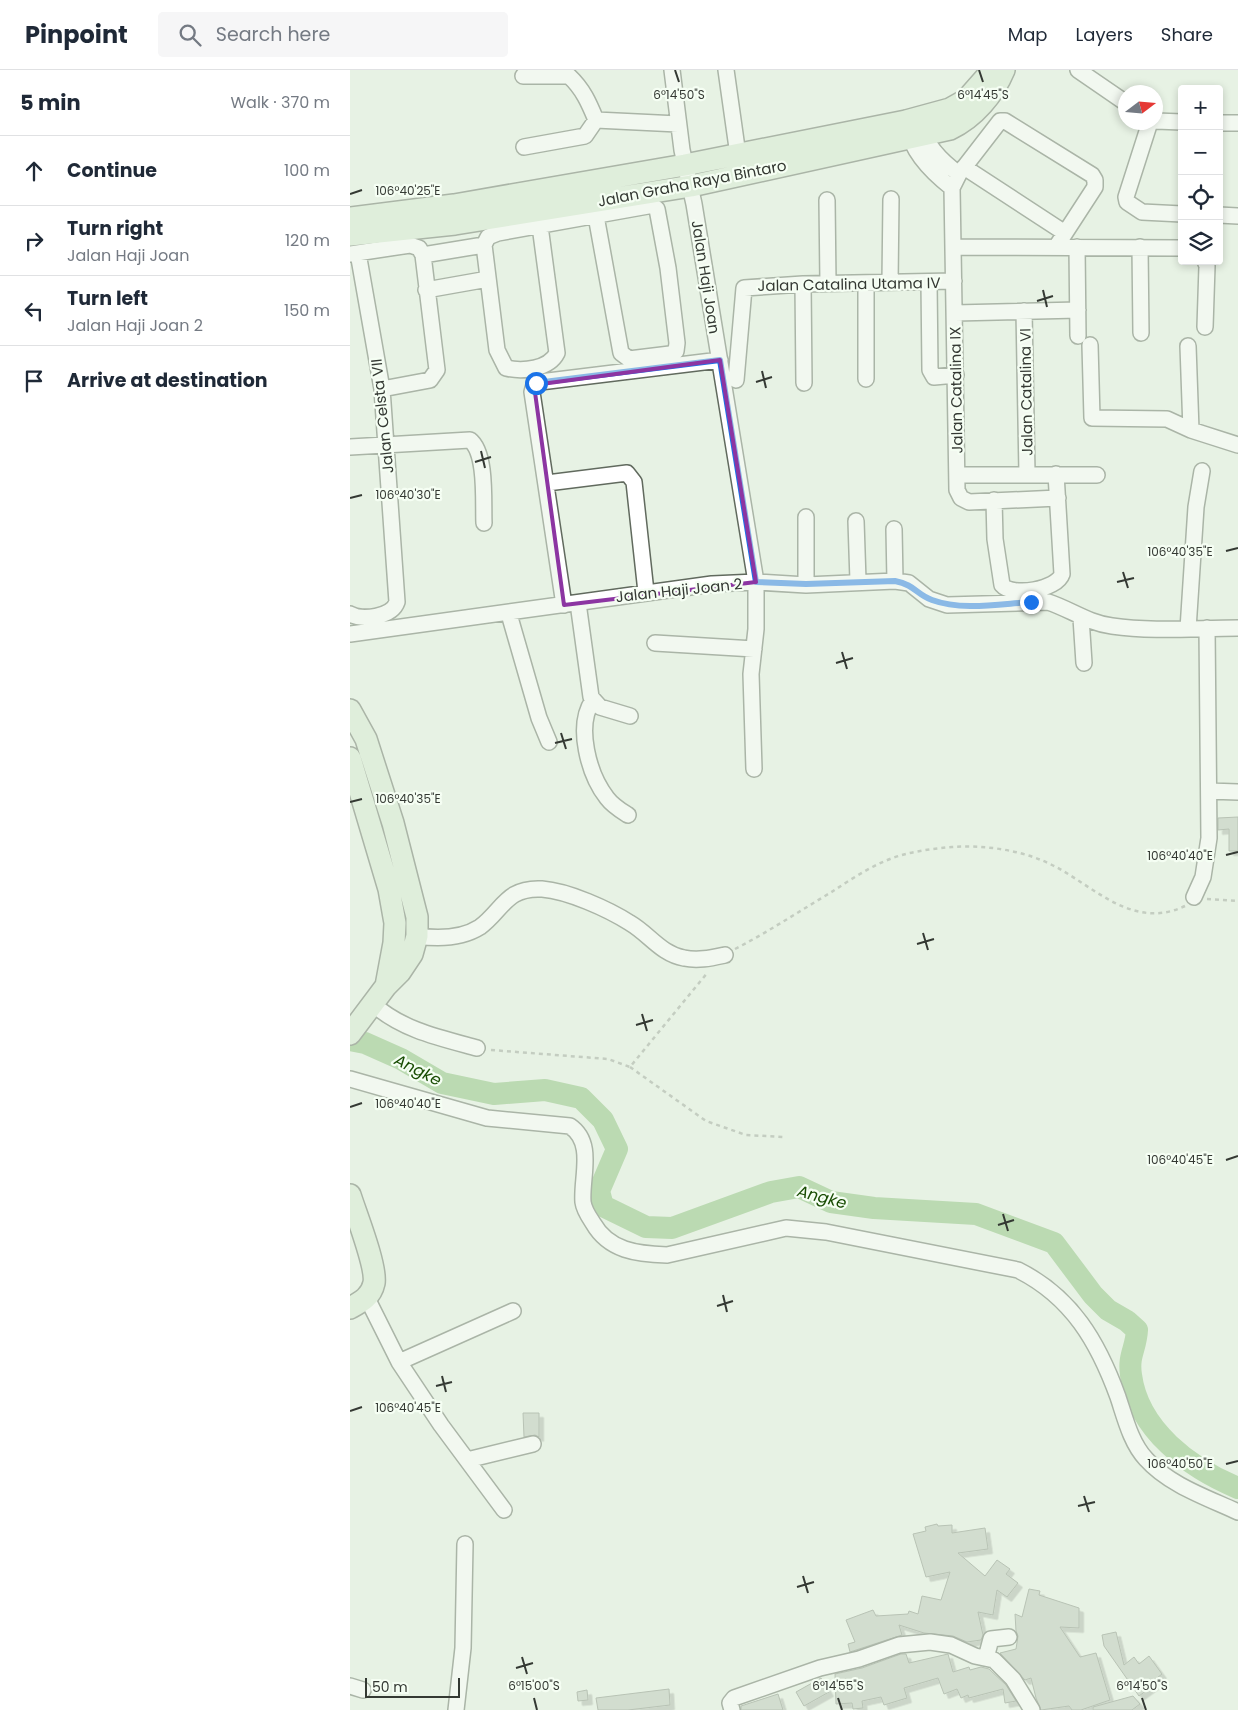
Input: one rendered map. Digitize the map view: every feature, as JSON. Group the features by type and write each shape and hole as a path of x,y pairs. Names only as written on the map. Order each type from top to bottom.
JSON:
{"main road":[{"name":"Jalan Graha Raya Bintaro","path":"350,218 447,215 691,186 915,128 966,100 993,70"},
{"name":"Jalan Graha Raya Bintaro","path":"353,247 447,215 683,157 738,155 915,128 950,129 965,122 976,113 1004,70"},
{"path":"350,710 366,738 393,823 417,917 417,936 412,954 400,972 386,986 350,1034"},
{"path":"350,758 390,888 395,923 394,943 386,986"},
{"path":"350,1195 372,1266 374,1283 359,1303"}],"street":[{"name":"Jalan Haji Joan","path":"672,70 683,157 691,186 756,582 756,629 751,674 754,768"},
{"path":"726,70 738,155"},
{"path":"1078,70 1118,98"},
{"path":"523,76 569,76 579,85 586,96 596,120"},
{"path":"596,120 678,124"},
{"path":"524,147 585,136 596,120"},
{"path":"958,176 998,122 1004,120 1092,175 1095,180 1095,187 1056,247"},
{"path":"1163,121 1178,122"},
{"path":"1223,123 1238,123"},
{"path":"915,128 944,163 958,176 1065,233"},
{"path":"1147,130 1126,197 1128,202 1142,212 1178,214"},
{"name":"Jalan Catalina IX","path":"958,176 953,247 957,490 961,498 969,502 994,500"},
{"path":"890,282 891,199"},
{"path":"827,200 828,283"},
{"path":"423,255 484,245 493,234 648,206 654,206 657,209 668,268 677,343 676,351 670,354 629,359 621,353 596,216"},
{"path":"447,215 450,251"},
{"path":"1223,215 1238,216"},
{"path":"484,245 497,350 503,364 506,368 538,367 554,360 557,346 540,226"},
{"path":"353,247 410,245 419,248 423,255 426,290 438,366 436,375 430,380 382,389"},
{"name":"Jalan Celsta VII","path":"350,614 357,618 389,613 395,609 397,602 382,389 353,247"},
{"path":"953,247 1178,248"},
{"path":"1077,247 1078,336"},
{"path":"1140,247 1141,333"},
{"path":"1205,327 1207,265"},
{"path":"426,290 488,279"},
{"path":"929,282 930,370 934,377 956,375"},
{"name":"Jalan Catalina Utama IV","path":"736,380 744,288 828,283 954,282"},
{"path":"866,283 866,379"},
{"path":"803,284 804,383"},
{"path":"955,313 1078,310"},
{"name":"Jalan Catalina VI","path":"1024,311 1027,474"},
{"path":"1090,345 1092,418 1167,419 1191,430 1238,445"},
{"path":"1188,346 1191,430"},
{"path":"630,716 600,707 593,700 571,604 547,483 532,392 536,383 720,360"},
{"path":"350,447 470,440 475,444 482,472 484,524"},
{"path":"1188,628 1196,507 1202,471"},
{"path":"547,483 627,473 631,476 634,482 646,592"},
{"path":"1056,474 1058,498 1060,579 1050,586 1028,590 1008,590 1000,581 995,539 994,500 1058,498"},
{"path":"958,475 1097,474"},
{"path":"806,517 806,584"},
{"path":"856,521 858,581"},
{"path":"894,529 895,581"},
{"name":"Jalan Haji Joan 2","path":"350,634 508,614 646,592 756,582 806,584 858,581 895,581 909,584 929,599 947,605 1048,602 1062,606 1081,618 1111,626 1238,628"},
{"path":"508,614 539,718 549,742"},
{"path":"1081,618 1084,663"},
{"path":"1194,897 1203,877 1207,858 1209,791 1207,628"},
{"path":"655,643 754,649"},
{"path":"593,700 588,707 585,726 588,756 601,790 615,807 628,815"},
{"path":"1209,791 1238,792"},
{"path":"417,936 448,938 472,931 480,926 502,902 513,894 525,890 542,889 594,904 630,923 670,954 697,960 725,955"},
{"path":"368,1010 384,1014 409,1028 477,1048"},
{"path":"350,1079 487,1118 570,1126 579,1132 582,1143 586,1176 583,1202 587,1213 605,1240 618,1248 631,1252 667,1255 786,1228 826,1232 1018,1270 1039,1280 1072,1310 1096,1346 1128,1426 1147,1460 1170,1478 1238,1512"},
{"path":"359,1303 467,1460 504,1510"},
{"path":"400,1362 513,1311"},
{"path":"467,1460 533,1444"},
{"path":"456,1710 463,1648 465,1544"},
{"path":"986,1658 991,1639 1009,1637"},
{"path":"732,1710 730,1704 734,1698 820,1668 859,1659 899,1645 942,1643 994,1660 1002,1666 1032,1710"}],"path":[{"path":"630,1067 699,981 725,955 877,865 919,851 953,847 981,847 1018,852 1042,860 1062,870 1095,893 1118,905 1139,911 1156,912 1185,907 1194,897 1238,902"},
{"path":"477,1048 608,1060 630,1067 706,1121 746,1135 784,1138"}],"highlighted area":[{"path":"720,360 756,582 564,605 534,385"}],"building":[{"path":"1238,817 1238,851 1229,851 1229,829 1218,830 1218,818"},
{"path":"523,1413 539,1413 539,1437 535,1435 524,1437"},
{"path":"937,1524 938,1526 952,1525 952,1533 985,1528 988,1549 958,1553 985,1576 997,1560 1010,1569 1006,1574 1018,1583 1007,1597 997,1590 993,1615 978,1612 983,1635 981,1640 967,1642 953,1636 924,1633 899,1625 902,1635 850,1652 848,1644 855,1642 846,1620 873,1610 876,1616 908,1614 909,1611 918,1614 922,1596 941,1600 950,1572 926,1577 913,1534 926,1531 925,1527"},
{"path":"1029,1589 1040,1591 1039,1595 1079,1608 1079,1628 1060,1627 1080,1657 1096,1653 1110,1700 1081,1710 1072,1710 1069,1706 1041,1710 1031,1678 1025,1680 1000,1653 1016,1649 1018,1636 1015,1614 1022,1617"},
{"path":"1116,1632 1124,1665 1134,1657 1139,1664 1149,1656 1162,1674 1152,1682 1154,1685 1139,1696 1104,1646 1102,1635"},
{"path":"901,1654 906,1654 909,1663 948,1654 953,1672 969,1667 970,1670 981,1667 989,1669 1006,1685 1016,1701 1005,1703 1003,1689 969,1698 968,1695 961,1698 957,1689 944,1694 938,1678 904,1688 907,1698 884,1705 881,1697 862,1701 863,1708 853,1709 852,1703 836,1704 835,1674 862,1668"},
{"path":"821,1678 829,1692 804,1706 796,1692"},
{"path":"669,1689 670,1705 628,1710 598,1710 596,1698"},
{"path":"587,1690 588,1700 578,1701 577,1692"},
{"path":"778,1694 783,1710 741,1710 741,1706"},
{"path":"1133,1696 1140,1704 1132,1710 1093,1710 1093,1707"}],"waterway":[{"name":"Angke","path":"350,1040 365,1043 401,1059 442,1083 494,1094 545,1090 581,1098 603,1120 617,1149 599,1191 603,1206 646,1227 672,1228 771,1192 799,1187 831,1202 874,1208 976,1214 1054,1243 1093,1295 1108,1310 1127,1321 1137,1330 1131,1357 1131,1375 1136,1395 1144,1413 1155,1430 1169,1445 1202,1470 1238,1488"}],"route":[{"path":"536,383 720,360 756,582 806,584 895,581 909,584 929,599 947,605 965,606 1031,602"}]}
